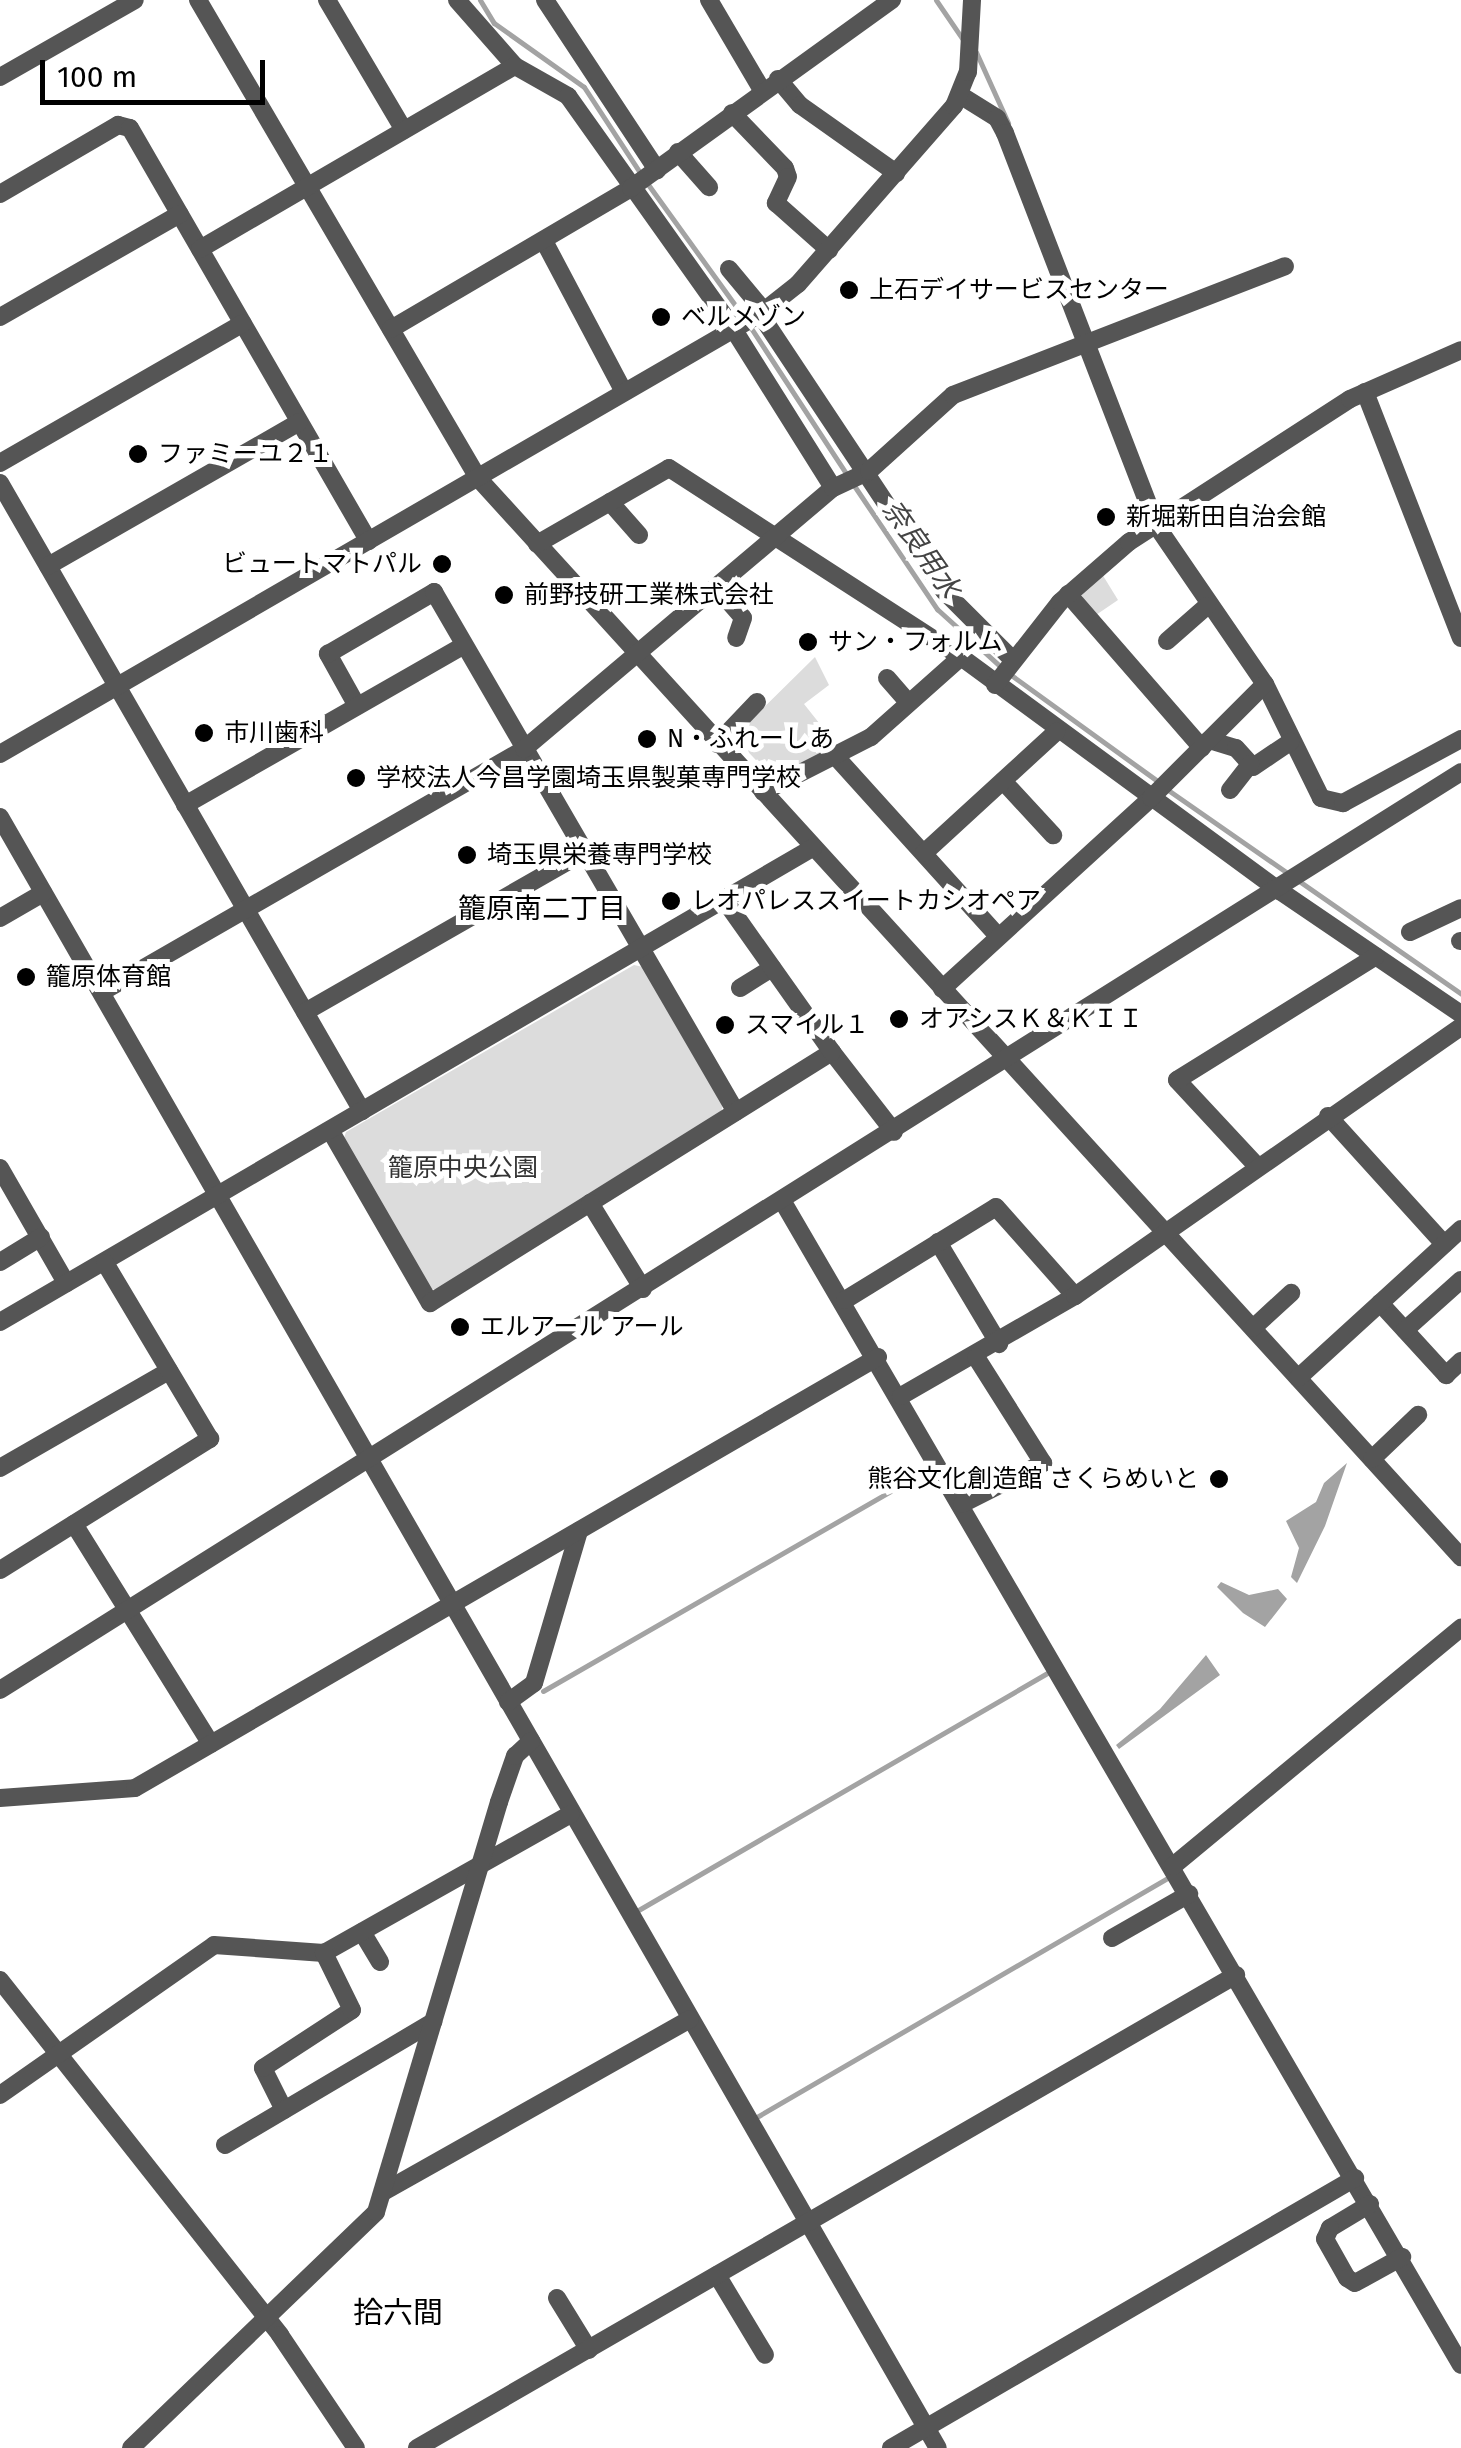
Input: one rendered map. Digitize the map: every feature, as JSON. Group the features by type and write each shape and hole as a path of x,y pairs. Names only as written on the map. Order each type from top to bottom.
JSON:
{"street":[{"path":"0,77 134,0"},
{"path":"198,0 478,478 1461,1557"},
{"path":"327,0 404,130"},
{"path":"457,0 516,66 568,96 734,330 833,488"},
{"path":"545,0 657,170"},
{"path":"709,0 770,85 896,173"},
{"path":"390,328 631,188 892,0"},
{"path":"0,754 762,313 829,250 960,94 972,0"},
{"path":"200,249 516,66"},
{"path":"960,94 996,118 1005,133 1156,525 1206,606 1265,684 1320,798 1331,804 1428,761 1461,738"},
{"path":"732,112 785,168 788,177 776,203 829,250"},
{"path":"0,194 118,125 130,128 368,542"},
{"path":"678,152 710,187"},
{"path":"0,317 180,214"},
{"path":"544,241 624,392"},
{"path":"102,992 524,748 638,658 833,488 860,471 870,471 952,395 1285,266"},
{"path":"728,268 762,313 860,471 944,591 1012,660"},
{"path":"0,463 242,323"},
{"path":"995,685 1068,594 1156,525 1365,392 1461,350"},
{"path":"1365,392 1461,638"},
{"path":"48,566 299,422"},
{"path":"536,544 669,468 960,657 1280,891 1461,1014"},
{"path":"0,483 362,1111"},
{"path":"610,502 638,535"},
{"path":"718,590 743,618 736,638"},
{"path":"357,706 328,654 434,592 736,1112"},
{"path":"1068,594 1206,744 1236,748 1250,764"},
{"path":"1167,641 1206,606"},
{"path":"185,804 463,646"},
{"path":"763,792 837,758 909,703 960,657"},
{"path":"887,678 909,703"},
{"path":"942,989 1152,798 1265,684"},
{"path":"718,744 757,702"},
{"path":"924,853 1058,731"},
{"path":"1230,790 1250,764 1290,742"},
{"path":"837,758 998,936"},
{"path":"0,1690 1280,891 1461,772"},
{"path":"1003,781 1053,835"},
{"path":"0,817 938,2448"},
{"path":"0,1322 814,847"},
{"path":"305,1012 584,852"},
{"path":"0,918 43,894"},
{"path":"724,902 894,1132"},
{"path":"1410,932 1461,908"},
{"path":"1256,1165 1177,1080 1376,956"},
{"path":"740,988 772,968"},
{"path":"901,1396 999,1344 1075,1296 1167,1234 1256,1165 1461,1027"},
{"path":"330,1130 430,1302 832,1052"},
{"path":"1328,1116 1444,1244"},
{"path":"0,1168 66,1283"},
{"path":"783,1202 845,1300 1461,2364"},
{"path":"590,1203 644,1289"},
{"path":"845,1300 996,1206 1075,1296"},
{"path":"1298,1378 1461,1230"},
{"path":"0,1262 41,1237"},
{"path":"938,1242 999,1344"},
{"path":"0,1570 210,1439 105,1262"},
{"path":"1406,1330 1461,1280"},
{"path":"1253,1328 1291,1294"},
{"path":"1380,1302 1446,1374 1461,1361"},
{"path":"962,1504 1042,1463 976,1356"},
{"path":"0,1798 135,1788 878,1357"},
{"path":"0,1468 169,1371"},
{"path":"1372,1459 1418,1415"},
{"path":"74,1524 211,1744"},
{"path":"508,1702 534,1683 579,1531"},
{"path":"1173,1866 1461,1628"},
{"path":"131,2448 262,2316 376,2212 515,1756 530,1742"},
{"path":"0,2094 55,2052 214,1945 324,1953 570,1814"},
{"path":"1112,1938 1189,1894"},
{"path":"362,1932 380,1962"},
{"path":"284,2110 263,2068 352,2010 324,1953"},
{"path":"418,2448 1236,1975"},
{"path":"0,1980 262,2316 356,2448"},
{"path":"385,2192 690,2019"},
{"path":"225,2144 433,2022"},
{"path":"891,2448 1356,2178"},
{"path":"1370,2204 1330,2228 1325,2239 1347,2278 1355,2282 1402,2257"},
{"path":"717,2275 765,2355"},
{"path":"557,2298 589,2350"}],"green space":[{"path":"1102,574 1118,600 1093,617 1080,592"},
{"path":"815,657 829,685 804,704 839,748 773,778 734,737"},
{"name":"籠原中央公園","path":"634,965 643,967 723,1104 721,1113 436,1290 428,1288 343,1141 346,1132"}],"shaded area":[{"path":"1347,1463 1325,1526 1297,1583 1291,1577 1299,1548 1286,1521 1316,1502 1324,1483"},
{"path":"1221,1582 1249,1595 1278,1589 1287,1599 1265,1627 1243,1613 1217,1587"},
{"path":"1206,1655 1220,1675 1119,1749 1116,1745 1160,1709"}],"waterway":[{"name":"奈良用水","path":"480,0 494,23 584,87 641,174"},
{"path":"936,0 964,41"},
{"path":"976,52 1008,123"},
{"name":"奈良用水","path":"647,183 743,316"},
{"name":"奈良用水","path":"749,325 847,475"},
{"name":"奈良用水","path":"853,484 937,609 1002,668"},
{"name":"奈良用水","path":"1011,675 1160,783"},
{"name":"奈良用水","path":"1168,790 1461,994"},
{"path":"543,1691 931,1468"},
{"path":"635,1912 1051,1671"},
{"path":"755,2118 1170,1876"}],"place":[{"name":"上石デイサービスセンター","path":"849,290"},
{"name":"ベルメゾン","path":"661,317"},
{"name":"ファミーユ２１","path":"138,454"},
{"name":"新堀新田自治会館","path":"1106,517"},
{"name":"ビュートマトパル","path":"442,564"},
{"name":"前野技研工業株式会社","path":"504,595"},
{"name":"サン・フォルム","path":"808,642"},
{"name":"市川歯科","path":"204,733"},
{"name":"N・ふれーしあ","path":"647,739"},
{"name":"学校法人今昌学園埼玉県製菓専門学校","path":"356,778"},
{"name":"埼玉県栄養専門学校","path":"467,855"},
{"name":"レオパレススイートカシオペア","path":"671,901"},
{"name":"籠原体育館","path":"26,977"},
{"name":"オアシスＫ＆ＫＩＩ","path":"899,1019"},
{"name":"スマイル１","path":"725,1025"},
{"name":"エルアール アール","path":"460,1327"},
{"name":"熊谷文化創造館 さくらめいと","path":"1219,1479"}],"district":[{"name":"籠原南二丁目","path":"542,909"},
{"name":"拾六間","path":"398,2313"}]}
